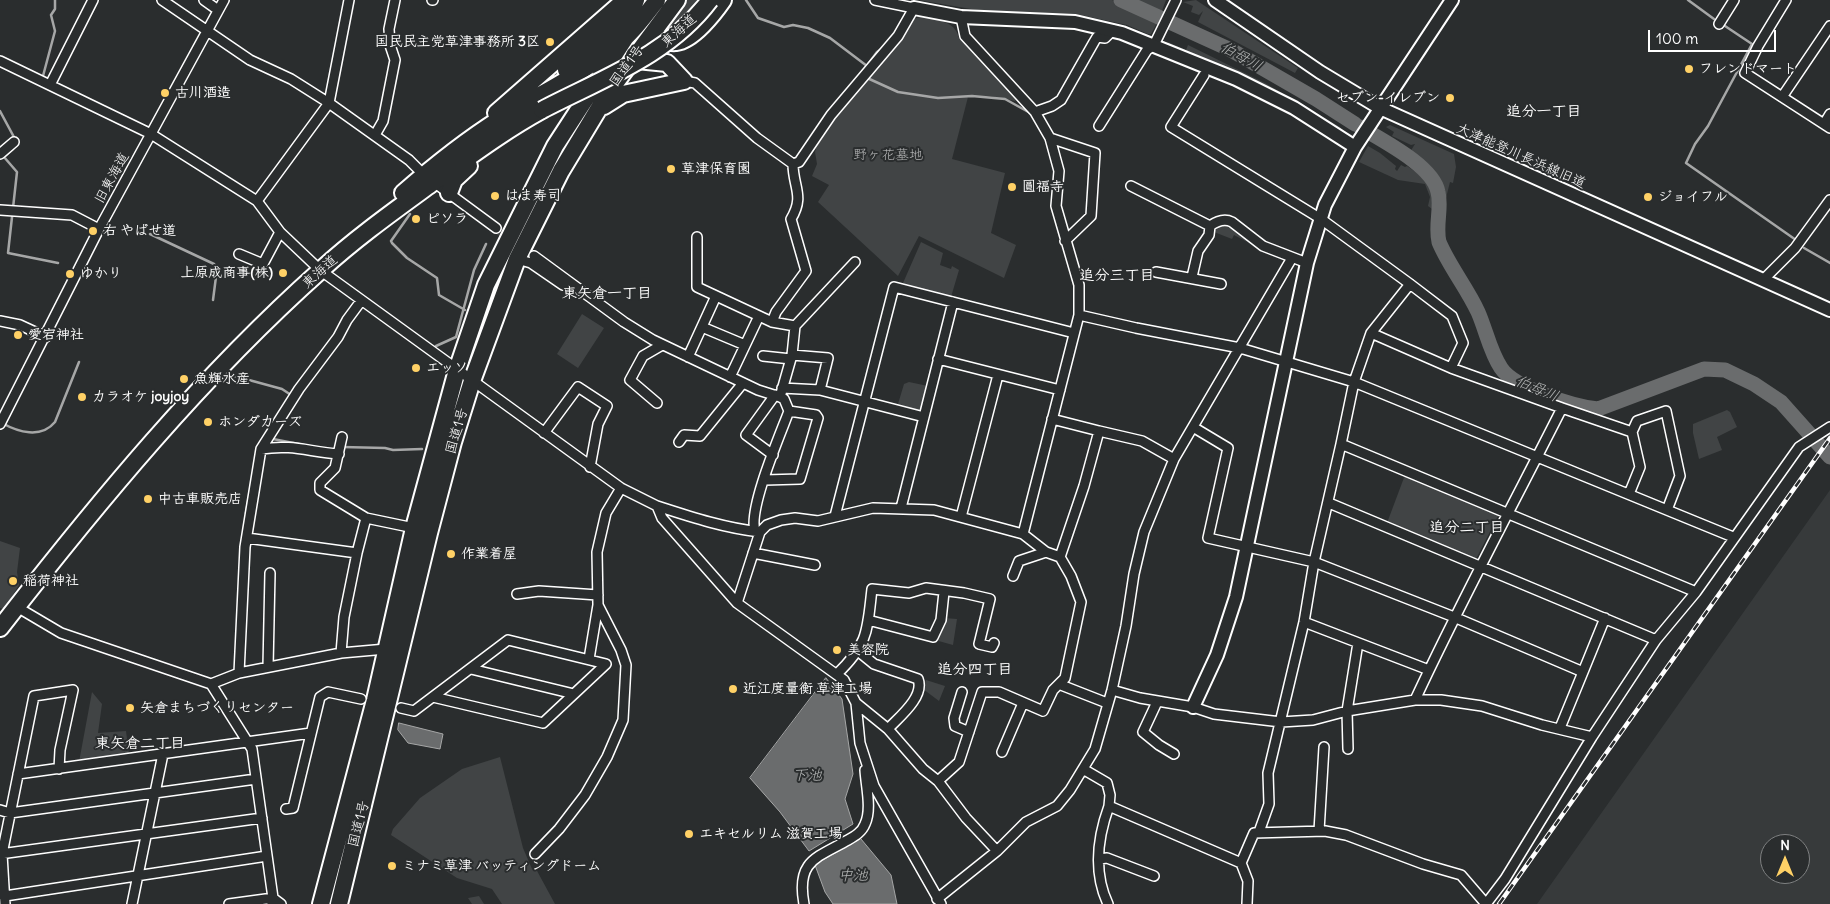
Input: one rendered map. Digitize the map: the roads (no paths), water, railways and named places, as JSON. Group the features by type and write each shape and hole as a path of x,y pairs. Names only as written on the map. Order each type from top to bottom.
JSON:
{"highway":[{"path":"461,145 625,0"},
{"path":"530,83 535,85 552,80 596,48 632,8 636,0"},
{"name":"東海道","path":"0,627 112,489 180,411 242,346 320,270 429,178 461,145 502,118 564,83 604,56 626,37 657,0"},
{"name":"国道1号","path":"339,904 429,533 453,442 472,381 517,259 529,250 561,171 593,118 634,55 677,0"},
{"name":"東海道","path":"429,178 542,110 657,51 686,27 710,0"},
{"path":"647,39 652,37 679,42 710,18 723,0"},
{"name":"国道1号","path":"321,904 375,700 414,528 457,370 493,268 563,134 626,37"},
{"path":"634,55 637,60 667,63 684,81"},
{"path":"627,79 641,83 661,78 684,81"},
{"path":"593,118 617,96 684,81"},
{"path":"449,194 454,180 505,138 560,108 566,109 567,112 563,134"}],"street":[{"path":"50,85 93,0"},
{"path":"162,0 250,60 290,80 329,103 409,160 449,194 496,228"},
{"path":"204,0 218,10"},
{"name":"旧東海道","path":"0,424 46,337 99,229 224,0"},
{"path":"257,201 329,103 349,0"},
{"path":"375,135 383,121 395,60 390,45 389,29 395,0"},
{"path":"875,0 961,17 1075,22 1157,40 1294,108 1356,144"},
{"path":"1099,126 1147,50 1157,40 1176,0"},
{"name":"大津能登川長浜線旧道","path":"1215,0 1320,72 1380,108 1830,310"},
{"path":"1193,707 1227,626 1236,597 1285,362 1307,264 1320,219 1332,189 1356,144 1452,0"},
{"path":"1719,24 1734,0"},
{"path":"1786,0 1745,71 1827,126 1830,114"},
{"path":"793,164 799,162 831,115 898,36 914,8"},
{"path":"961,17 965,36 1035,112 1050,138 1060,171 1056,206 1079,285 1079,315 1023,534"},
{"path":"1782,97 1830,26"},
{"path":"1035,112 1052,106 1061,100 1094,42 1097,38 1105,38 1113,30"},
{"path":"0,60 151,134 257,201 280,232 320,270 590,467 621,488 657,506 692,518 757,531 781,520 795,518 818,521 872,508 934,510 1023,534 1046,552 1060,558 1071,576 1080,602 1066,678 1061,685 1053,690 1044,711 999,692 982,692 959,762 938,781"},
{"path":"1204,75 1171,127 1320,219 1452,316 1463,343 1451,368"},
{"path":"684,81 695,83 757,138 793,164 799,196 798,207 791,219 806,271 776,312 772,322"},
{"path":"1050,138 1095,153 1091,216 1065,241"},
{"path":"1,152 14,142"},
{"path":"1132,186 1210,226"},
{"path":"1763,280 1795,248 1830,200"},
{"path":"0,210 72,215 99,229"},
{"path":"1192,277 1198,251 1209,235 1210,226 1227,219 1263,246 1307,264"},
{"path":"239,254 263,264 280,232"},
{"path":"697,238 697,288 772,322 795,326"},
{"path":"517,259 531,263 592,305 595,302 598,296 529,250"},
{"path":"529,250 595,302 624,322 662,344 743,383 779,393 820,390 924,417"},
{"path":"657,506 662,518 737,603 837,674 847,684 856,703 858,731 865,763 874,786 939,901 997,852 1026,822 1057,806 1095,749 1112,690 1144,532 1174,459 1292,258"},
{"path":"774,455 746,434 779,393 792,357 795,326 855,262"},
{"path":"1156,272 1192,277 1221,284"},
{"path":"1259,832 1269,804 1268,773 1304,622 1314,562 1329,503 1354,382 1372,333 1410,284"},
{"path":"835,516 894,287 1074,333"},
{"path":"688,357 716,296"},
{"path":"239,673 242,580 254,481 261,449 299,389 338,337 347,320 361,301"},
{"path":"901,508 953,302"},
{"path":"1079,315 1240,348 1354,382 1733,538"},
{"path":"730,377 759,316"},
{"path":"0,321 20,325 46,337"},
{"path":"702,327 745,345"},
{"path":"1372,333 1451,368 1632,432"},
{"path":"658,403 630,380 644,356 662,344"},
{"path":"763,356 828,358 820,390"},
{"path":"938,359 1060,390"},
{"path":"961,517 998,375"},
{"path":"679,442 684,435 700,436 743,383"},
{"path":"544,433 578,387 607,406 598,424 590,467"},
{"path":"737,603 753,554 757,531 753,518 789,411 779,393"},
{"path":"1415,700 1454,617 1480,566 1510,514 1562,408"},
{"path":"1629,494 1640,468 1632,432 1637,421 1666,410 1680,476 1667,510"},
{"path":"765,480 800,479 818,418 816,415 789,411"},
{"path":"1052,419 1142,441 1174,459"},
{"path":"1193,427 1228,448 1208,538 1314,562 1454,617 1583,672"},
{"path":"1247,904 1248,881 1241,863 1254,833 1319,831 1346,835 1423,864 1461,875 1486,904 1505,878 1592,737 1656,640 1696,592 1796,451 1830,427"},
{"path":"1060,558 1100,431"},
{"path":"342,436 336,468 320,483 320,490 366,518 414,528"},
{"path":"1341,444 1696,592"},
{"path":"261,449 294,446 319,453 339,454"},
{"path":"589,659 598,600 596,552 606,513 621,488"},
{"path":"1329,503 1656,640"},
{"path":"341,653 344,616 366,518"},
{"path":"247,538 357,553"},
{"path":"1012,576 1019,561 1046,552"},
{"path":"753,554 815,564"},
{"path":"268,667 270,574"},
{"path":"837,674 858,651 868,631 872,589 909,593 926,588 944,592 964,593 990,600 978,644 992,647 994,644"},
{"path":"517,594 539,591 598,600"},
{"path":"868,620 933,637 941,620 944,592"},
{"path":"535,854 585,795 607,757 623,720 626,665 617,639 598,600"},
{"path":"17,607 61,633 211,684 252,749 275,902 229,904"},
{"path":"1560,728 1605,618"},
{"path":"1304,622 1429,670"},
{"path":"401,708 414,712 433,697 471,669 508,640 606,664 543,723 433,697"},
{"path":"1348,749 1347,711 1358,643"},
{"path":"211,684 239,673 268,667 341,653 386,649"},
{"path":"858,651 874,664 918,679 920,683 915,699 888,729"},
{"path":"471,669 574,694"},
{"path":"1061,685 1107,703"},
{"path":"59,769 60,750 73,690 34,696 1,854 3,898 267,856"},
{"path":"1112,690 1158,702 1193,707 1214,714 1281,722 1313,720 1347,711 1415,700 1441,700 1482,706 1542,725 1592,737"},
{"path":"286,809 293,808 320,697 328,692 361,699"},
{"path":"962,692 954,718 955,726 969,732"},
{"path":"1158,702 1143,732 1158,745 1174,754"},
{"path":"856,703 888,729 923,769 938,781 966,818 997,852"},
{"path":"1002,752 1023,703"},
{"path":"18,774 311,733"},
{"path":"1319,831 1324,747"},
{"path":"132,904 163,754"},
{"path":"804,904 802,879 805,868 812,859 855,836 866,822 865,763"},
{"path":"1083,769 1107,783 1110,795 1097,847 1102,890 1108,904"},
{"path":"0,810 10,812 256,779"},
{"path":"1108,806 1241,863"},
{"path":"1,854 262,818"},
{"path":"1098,859 1107,858 1154,876"}],"water":[{"name":"下池","path":"826,678 842,699 853,774 845,799 853,824 809,851 780,812 750,778"},
{"path":"399,723 443,734 440,749 408,743 398,730"},
{"name":"中池","path":"861,839 891,875 897,904 833,904 825,892 815,865"}],"waterway":[{"path":"43,76 55,31 51,15 55,9 55,0"},
{"path":"746,0 758,18 784,27 793,25 808,28 830,38 867,66"},
{"name":"伯母川","path":"1121,0 1231,50 1355,124"},
{"path":"1688,0 1714,19"},
{"path":"1725,26 1752,44 1686,163 1796,240"},
{"path":"866,67 877,52 884,47"},
{"path":"865,77 898,92 938,98 972,96 1005,99 1032,114"},
{"path":"0,111 15,139"},
{"name":"伯母川","path":"1360,127 1406,155 1427,173 1434,182 1439,198 1439,242 1478,312 1497,362 1518,383 1575,405 1598,409 1704,369 1725,370 1754,384 1781,402 1830,457"},
{"path":"13,149 4,157 17,172 8,253 58,263"},
{"path":"410,214 391,241 392,243 407,258 437,278 439,295 465,310"},
{"path":"150,234 214,264 217,269 213,300"},
{"path":"436,346 456,337 474,270 486,244"},
{"path":"1804,248 1830,263"},
{"path":"2,423 15,429 29,432 43,431 49,427 55,422 79,362"},
{"path":"227,374 282,389 291,395"},
{"path":"273,439 314,447"},
{"path":"342,447 385,448 393,450 422,449"},
{"path":"246,513 253,474"}],"tunnel":[{"path":"496,228 534,256"}],"railway":[{"path":"1499,904 1830,438"}],"place":[{"name":"国民民主党草津事務所 3区","path":"550,42"},
{"name":"フレンドマート","path":"1689,69"},
{"name":"古川酒造","path":"165,93"},
{"name":"セブン-イレブン","path":"1450,98"},
{"name":"草津保育園","path":"671,169"},
{"name":"圓福寺","path":"1012,187"},
{"name":"はま寿司","path":"495,196"},
{"name":"ジョイフル","path":"1648,197"},
{"name":"ピソラ","path":"416,219"},
{"name":"右 やばせ道","path":"93,231"},
{"name":"上原成商事(株)","path":"283,273"},
{"name":"ゆかり","path":"70,274"},
{"name":"愛宕神社","path":"18,335"},
{"name":"エッソ","path":"416,368"},
{"name":"魚輝水産","path":"184,379"},
{"name":"カラオケ joyjoy","path":"82,397"},
{"name":"ホンダカーズ","path":"208,422"},
{"name":"中古車販売店","path":"148,499"},
{"name":"作業着屋","path":"451,554"},
{"name":"稲荷神社","path":"13,581"},
{"name":"美容院","path":"837,650"},
{"name":"近江度量衡 草津工場","path":"733,689"},
{"name":"矢倉まちづくりセンター","path":"130,708"},
{"name":"エキセルリム 滋賀工場","path":"689,834"},
{"name":"ミナミ草津 バッティングドーム","path":"392,866"}],"district":[{"name":"追分一丁目","path":"1544,112"},
{"name":"追分三丁目","path":"1117,276"},
{"name":"東矢倉一丁目","path":"607,294"},
{"name":"追分二丁目","path":"1467,528"},
{"name":"追分四丁目","path":"975,670"},
{"name":"東矢倉二丁目","path":"140,744"}],"park label":[{"name":"野ヶ花墓地","path":"888,155"}]}
